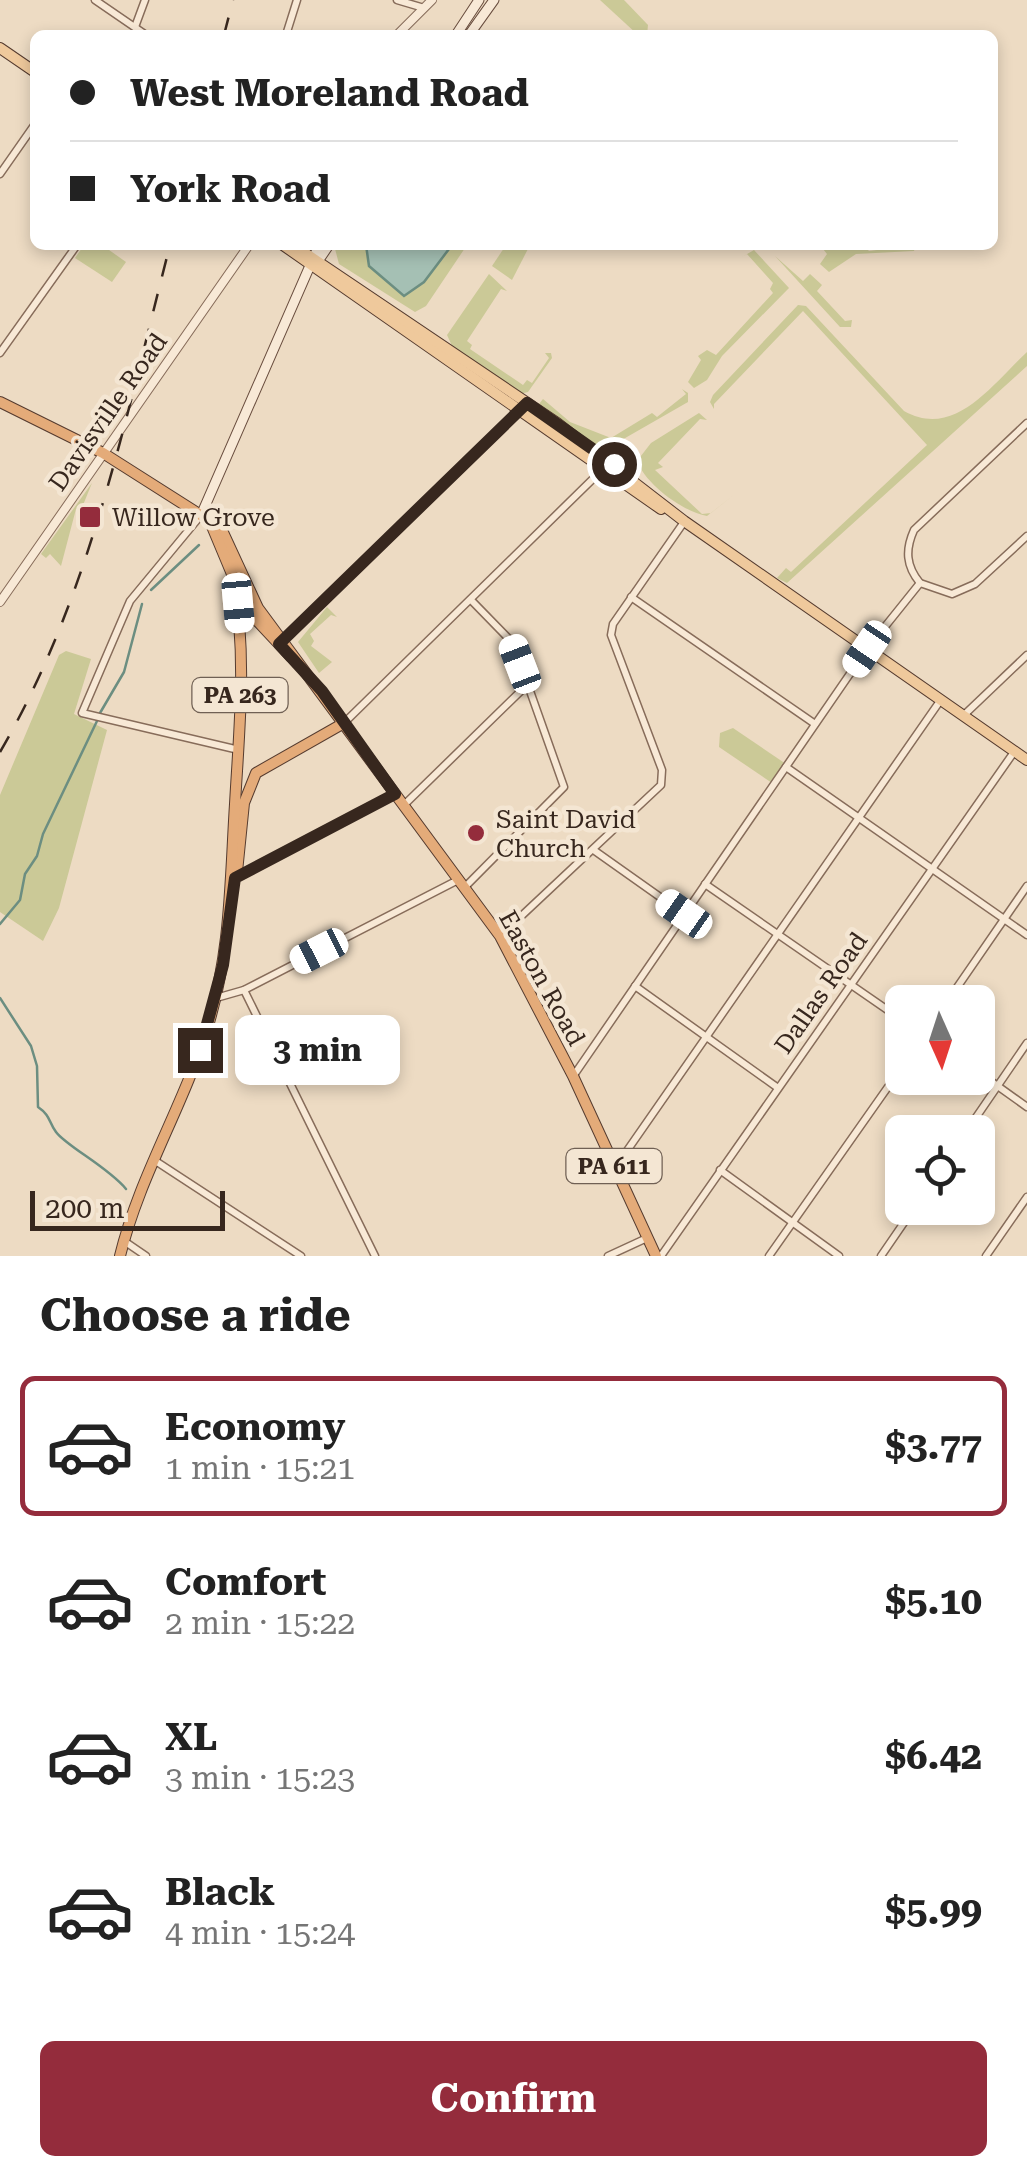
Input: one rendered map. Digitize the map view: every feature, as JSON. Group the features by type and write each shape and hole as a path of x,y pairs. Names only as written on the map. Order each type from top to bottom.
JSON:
{"highway":[{"name":"PA 611","path":"0,402 103,453 202,512"},
{"name":"Easton Road","path":"202,512 219,540 248,610 282,642"},
{"name":"Easton Road","path":"202,512 227,536 258,608 500,936 573,1076 658,1256"},
{"name":"PA 263","path":"120,1256 154,1160 196,1062 216,998 235,878 240,626 234,584"},
{"name":"PA 263","path":"235,878 242,859 244,803 256,772 344,723"}],"main road":[{"path":"459,30 479,0"},
{"path":"473,30 494,0"},
{"path":"0,48 30,69"},
{"path":"202,512 317,258 1027,760"},
{"path":"523,407 602,470 684,521"}],"street":[{"path":"95,0 138,30"},
{"path":"134,27 145,0"},
{"path":"288,30 297,0"},
{"path":"397,0 424,8"},
{"path":"402,30 432,0"},
{"path":"0,174 30,131"},
{"path":"0,353 73,250"},
{"name":"Davisville Road","path":"0,602 245,250"},
{"path":"282,642 523,407"},
{"path":"1027,423 914,530 907,554 920,583 940,593 964,591 1027,536"},
{"path":"344,723 602,470"},
{"path":"202,512 135,592 87,714 239,750"},
{"path":"500,936 656,792 663,777 611,636 632,597 684,521"},
{"path":"573,1076 867,649 920,583"},
{"path":"632,597 815,724"},
{"path":"216,998 244,990 402,908 461,883 564,786 513,643 471,600"},
{"path":"963,716 1027,655"},
{"path":"404,806 528,684"},
{"path":"615,1168 940,702"},
{"name":"Dallas Road","path":"658,1256 852,987 930,868 1014,752"},
{"path":"786,767 1027,935"},
{"path":"235,878 395,794"},
{"path":"595,851 684,914"},
{"path":"705,884 885,1009"},
{"path":"959,985 1027,886"},
{"path":"634,986 778,1088"},
{"path":"244,990 375,1256"},
{"path":"978,1115 1027,1043"},
{"path":"997,1087 1027,1107"},
{"path":"770,1256 885,1091"},
{"path":"154,1160 301,1256"},
{"path":"720,1170 838,1256"},
{"path":"986,1256 1027,1197"},
{"path":"880,1256 902,1225"},
{"path":"608,1256 647,1238"},
{"path":"124,1241 146,1256"}],"shaded area":[{"path":"600,0 624,0 648,25 648,30 633,30"},
{"path":"81,250 109,250 126,262 112,282 75,258"},
{"path":"335,250 367,250 369,266 402,295 424,282 448,250 464,250 426,306 415,312 339,264"},
{"path":"367,250 448,250 424,282 404,296 369,266"},
{"path":"503,250 527,250 512,280 492,266"},
{"path":"754,250 789,288 722,356 707,380 694,388 688,382 701,360 698,356 707,350 716,355 773,293 773,283 747,254"},
{"path":"824,250 914,250 856,254 829,272 820,264 827,254"},
{"path":"775,256 803,281 810,274 822,285 817,291 845,321 852,320 851,327 840,327"},
{"path":"489,274 507,291 501,289 467,341 472,345 470,349 523,385 527,380 532,383 549,358 545,353 551,353 552,358 528,392 520,394 453,348 447,335"},
{"path":"798,305 806,306 904,411 923,418 940,418 972,404 1027,352 1027,366 787,583 777,578 786,568 791,572 927,445 803,311 714,404 714,409 710,402 713,395"},
{"path":"682,389 688,393 688,402 606,449 594,446 539,404 543,399 570,422 611,438 652,413 657,417 686,394"},
{"path":"699,413 707,420 700,419 658,463 663,467 655,470 702,514 711,513 707,516 686,508 665,495 637,461 651,443"},
{"path":"92,483 81,510 76,509 61,566 50,554 46,558 41,554"},
{"path":"327,607 337,617 331,615 310,634 314,641 311,646 332,662 319,673 298,642"},
{"path":"66,651 91,659 74,714 107,730 59,908 43,941 0,912 0,795 59,655"},
{"path":"733,728 786,764 772,783 719,747 720,733"}],"waterway":[{"path":"151,590 199,545"},
{"path":"100,713 124,672 142,604"},
{"path":"0,924 20,900 25,874 37,856 43,834 97,721"},
{"path":"0,998 31,1046 37,1066 38,1107 61,1138 126,1189"}],"railway":[{"path":"225,30 233,0"},
{"path":"0,752 31,693 82,569 121,440 169,250"}],"place":[{"name":"Willow Grove","path":"90,517"},
{"name":"Saint David Church","path":"476,833"}],"route":[{"path":"200,1050 223,965 235,878 395,794 322,691 279,644 527,403 614,464"}]}
